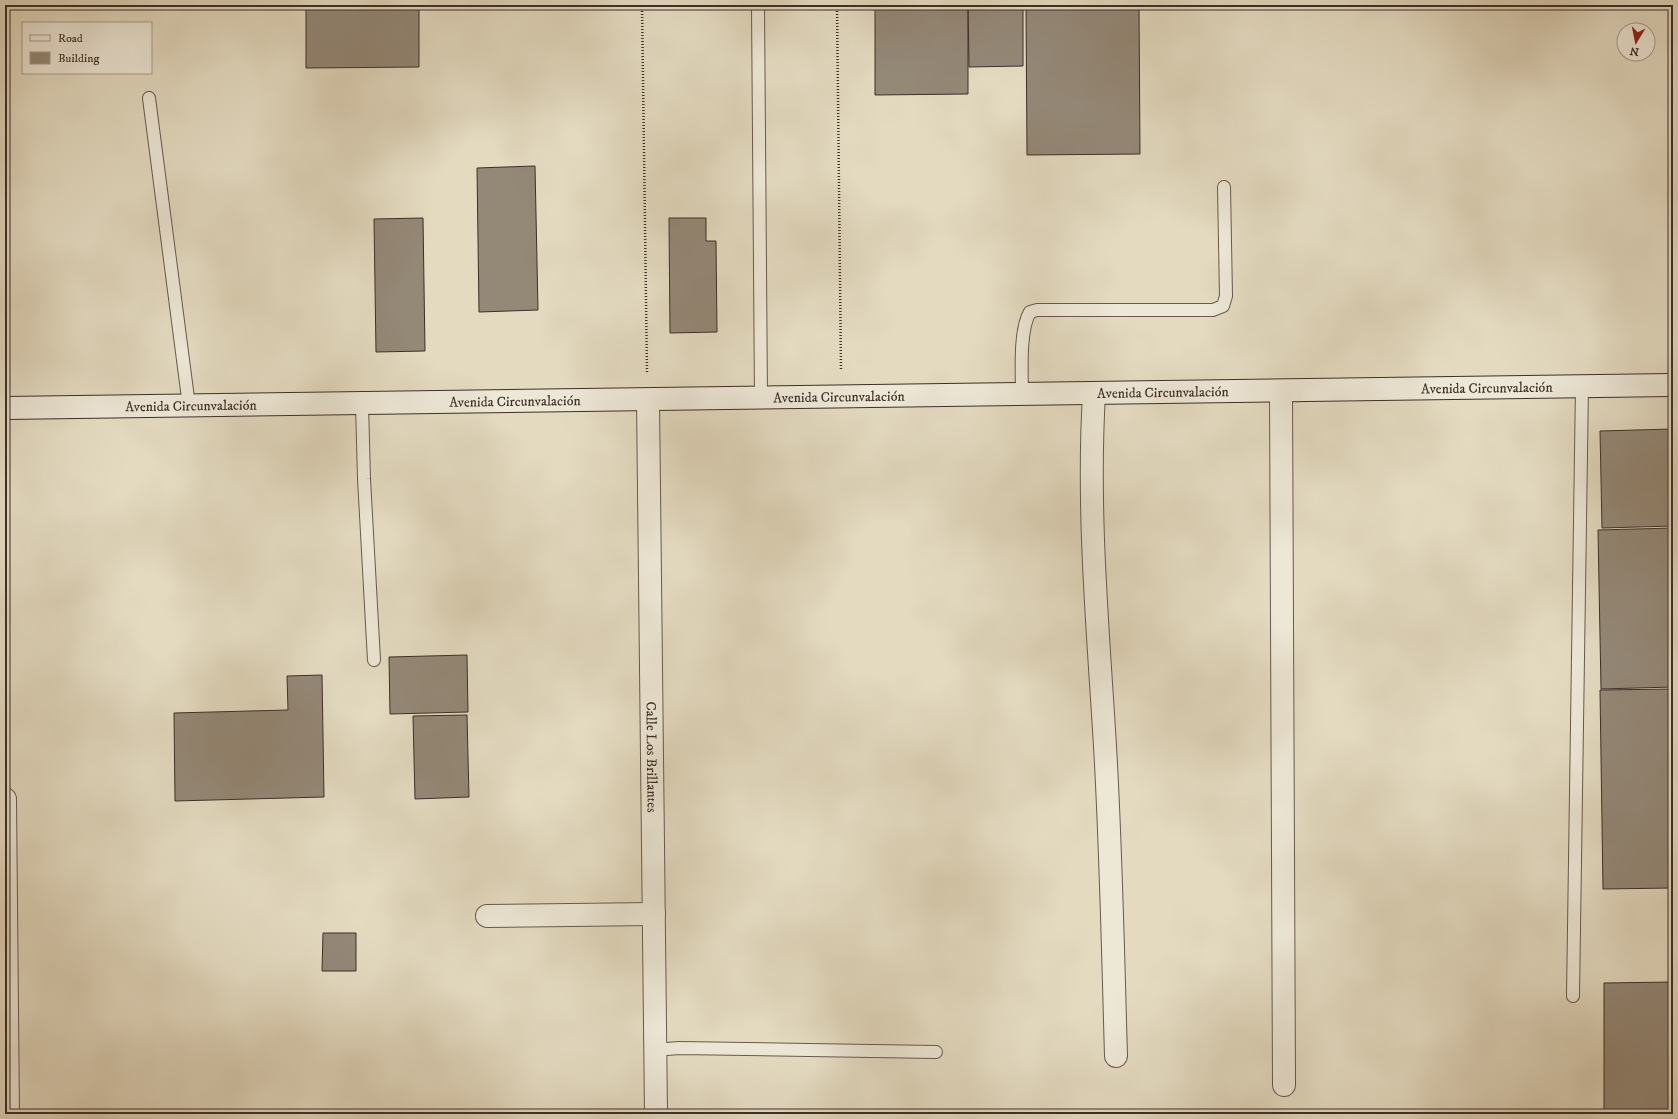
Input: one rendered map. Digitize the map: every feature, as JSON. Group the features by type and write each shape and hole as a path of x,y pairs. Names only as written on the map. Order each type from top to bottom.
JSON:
{"street":[{"name":"Avenida Circunvalación","path":"5,408 841,398 1673,385"},
{"path":"1281,391 1284,1084"},
{"path":"1094,394 1092,430 1093,550 1109,824 1116,1056"},
{"name":"Calle Los Brillantes","path":"648,400 656,1114"},
{"path":"5,799 8,1114"},
{"path":"487,916 654,914"}],"lane":[{"path":"758,5 761,399"},
{"path":"149,98 189,406"},
{"path":"1022,395 1023,343 1026,318 1030,312 1036,310 1213,310 1223,306 1226,296 1224,187"},
{"path":"1573,996 1582,386"},
{"path":"362,404 364,479 374,660"},
{"path":"655,1050 679,1048 936,1052"}],"path":[{"path":"642,5 648,400"},
{"path":"837,5 841,398"}],"building":[{"path":"306,5 419,5 419,67 306,68"},
{"path":"875,5 968,5 968,94 875,95"},
{"path":"968,5 1023,5 1023,66 969,67"},
{"path":"1026,5 1139,5 1140,154 1027,155"},
{"path":"535,166 538,310 479,312 477,168"},
{"path":"423,218 425,351 376,352 374,219"},
{"path":"669,218 706,218 706,241 716,241 717,332 670,333"},
{"path":"1673,429 1673,526 1602,528 1600,431"},
{"path":"1673,528 1673,687 1601,689 1598,530"},
{"path":"467,655 468,712 390,714 389,657"},
{"path":"322,675 324,797 175,801 174,713 288,710 287,676"},
{"path":"1673,689 1673,888 1603,889 1600,690"},
{"path":"467,715 469,797 415,799 413,716"},
{"path":"323,933 356,933 356,971 322,971"},
{"path":"1673,982 1673,1114 1604,1114 1604,983"}]}
